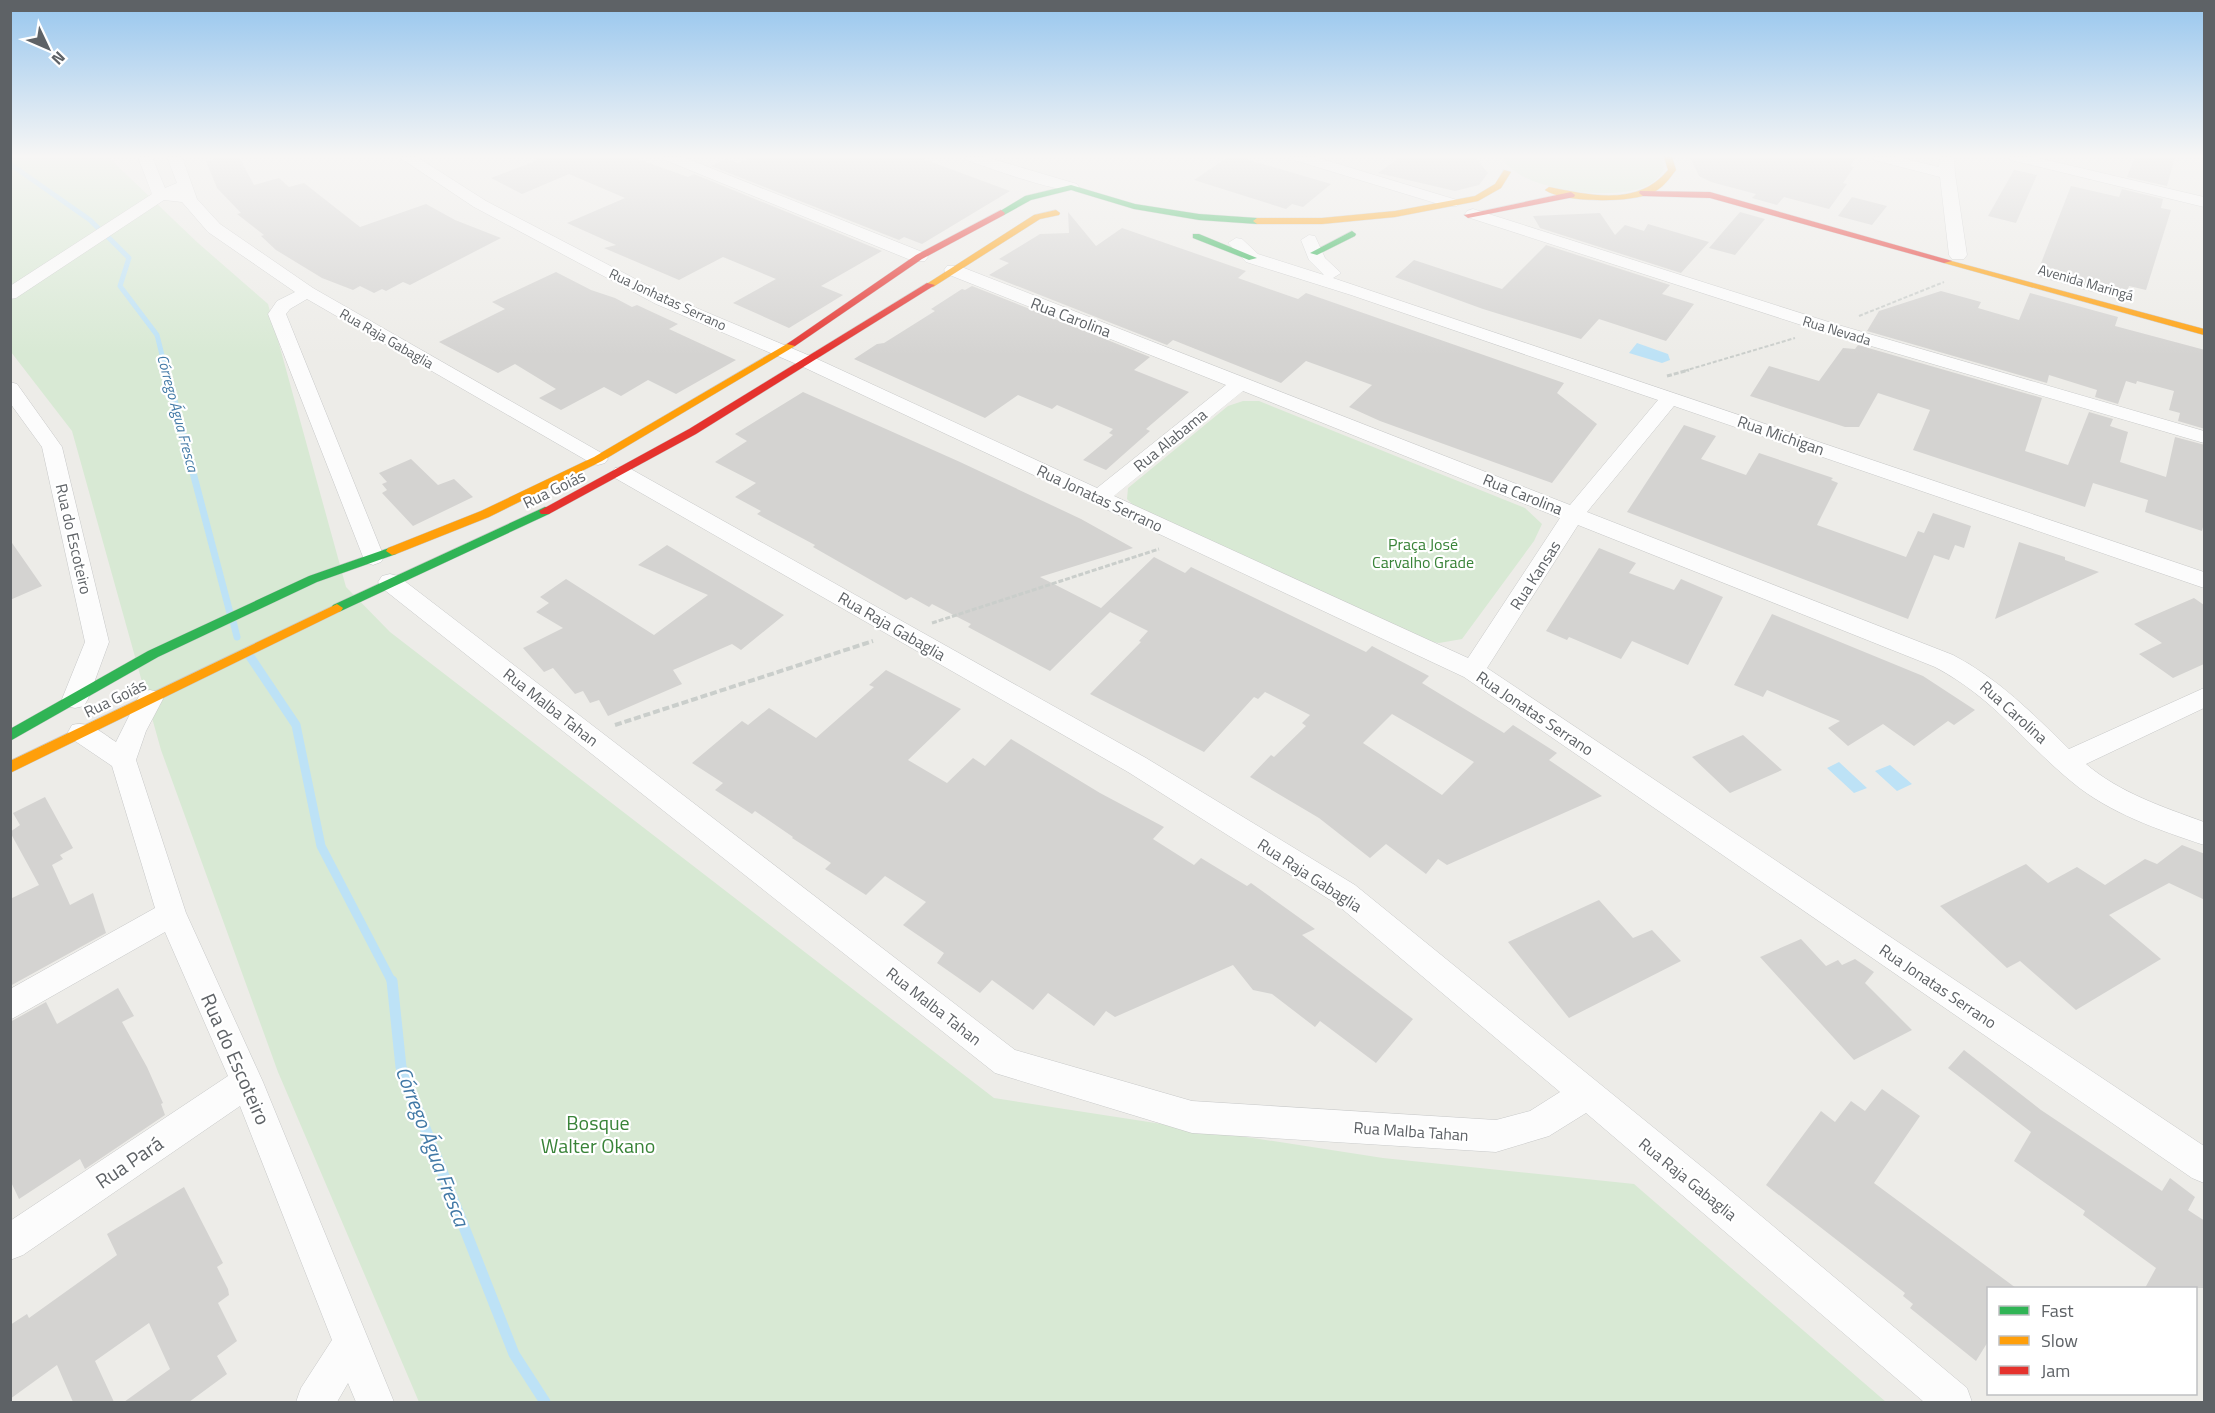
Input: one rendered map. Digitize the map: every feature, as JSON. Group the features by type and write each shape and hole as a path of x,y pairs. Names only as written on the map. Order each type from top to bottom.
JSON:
{"main road":[{"name":"Rua Goiás","path":"10,736 75,699 136,683 390,582 514,526 610,466 919,257 982,223"},
{"name":"Rua Goiás","path":"10,768 245,610 313,579 425,539 485,513 610,466 808,362 1028,223"},
{"path":"1254,250 1191,234 1236,243 1250,231 1277,223 1293,229 1307,245 1357,234"},
{"name":"Avenida Maringá","path":"1811,223 2205,332"},
{"name":"Avenida Maringá","path":"1840,223 2205,322"},
{"path":"169,676 338,599 390,582"},
{"path":"10,736 66,729"}],"street":[{"path":"10,294 118,223"},
{"name":"Rua Raja Gabaglia","path":"210,223 214,228 307,292 1137,765 1345,894 1586,1095 1709,1194 1953,1402"},
{"name":"Rua Jonhatas Serrano","path":"516,223 662,300 808,362"},
{"path":"834,223 919,257"},
{"name":"Rua Nevada","path":"1501,223 1829,328 2205,436"},
{"path":"1954,223 1958,255"},
{"name":"Rua Michigan","path":"1236,243 1254,250 1272,265 1357,291 2205,580"},
{"path":"1272,265 1300,261 1307,245"},
{"name":"Rua Michigan","path":"1307,245 1325,267 1357,291"},
{"name":"Rua Carolina","path":"953,270 1964,670 1986,684 2080,775 2102,790 2205,834"},
{"path":"307,292 282,305 277,314 373,557"},
{"name":"Rua Jonatas Serrano","path":"808,362 1473,671 2205,1166"},
{"name":"Rua Alabama","path":"1099,497 1241,383"},
{"name":"Rua do Escoteiro","path":"10,388 52,447 97,642 136,683"},
{"name":"Rua Kansas","path":"1473,671 1574,514 1670,398"},
{"name":"Rua Malba Tahan","path":"390,582 1006,1062 1192,1117 1496,1136 1537,1125 1586,1095"},
{"path":"75,699 97,642"},
{"path":"66,729 123,760 133,731 136,683"},
{"path":"2068,761 2205,697"},
{"name":"Rua do Escoteiro","path":"123,760 171,913 247,1082 375,1402"},
{"path":"10,1006 171,913"},
{"name":"Rua Pará","path":"10,1242 247,1082"},
{"path":"315,1402 352,1342"}],"green space":[{"name":"Bosque Walter Okano","path":"11,223 177,223 268,304 346,587 390,632 994,1098 1383,1158 1634,1184 1886,1402 419,1402 278,1072 161,750 72,431 11,352"},
{"name":"Praça José Carvalho Grade","path":"1243,401 1259,401 1525,508 1542,524 1534,541 1462,639 1439,643 1419,640 1138,510 1127,499 1128,488 1228,406"}],"water":[{"path":"1637,343 1668,354 1670,360 1662,363 1629,353"},
{"path":"1839,762 1867,788 1854,793 1827,768"},
{"path":"1890,765 1912,784 1897,791 1875,771"}],"building":[{"path":"248,223 355,223 360,227 372,223 463,223 501,238 410,285 403,282 386,291 382,289 374,293 360,286 353,290 322,278 276,250 261,236 264,235"},
{"path":"567,223 813,223 882,251 821,286 843,295 789,328 733,303 776,279 723,257 679,280 604,248 616,245"},
{"path":"856,223 957,223 922,244 904,237 899,240"},
{"path":"1069,223 1077,223 1096,246 1122,228 1246,271 1238,278 1298,299 1306,293 1564,383 1557,393 1597,424 1552,483 1380,421 1349,407 1372,385 1306,361 1281,383 1173,340 1167,345 989,275 1009,263 999,259 1040,234 1069,233"},
{"path":"1537,223 1607,223 1615,235 1625,225 1644,231 1648,224 1709,242 1681,273 1540,228"},
{"path":"1731,223 1762,223 1735,255 1709,248"},
{"path":"2057,223 2167,223 2146,290 2129,286 2124,301 2036,276"},
{"path":"1546,245 1670,285 1662,294 1694,304 1666,341 1599,319 1581,339 1483,309 1395,277 1414,260 1502,289"},
{"path":"556,272 591,290 615,298 632,307 637,305 678,324 669,329 736,360 676,394 648,380 621,396 604,387 561,410 539,398 556,389 515,364 498,373 439,342 505,309 492,302"},
{"path":"972,286 1150,357 1134,370 1189,392 1146,429 1150,431 1106,470 1083,460 1113,435 1109,433 1113,429 1057,405 1052,409 1018,395 985,418 854,359 935,311 931,309 962,289 965,290"},
{"path":"1941,291 1981,302 1978,308 2019,320 2030,293 2118,317 2115,326 2205,350 2205,429 2178,421 2180,413 2169,410 2174,391 2137,381 2136,384 2126,381 2118,404 2095,397 2097,390 2049,375 2047,383 1867,331 1879,311"},
{"path":"1858,345 2042,398 2025,451 2068,465 2089,412 2113,419 2110,426 2128,432 2120,462 2166,477 2175,437 2205,445 2205,519 2202,531 2145,512 2148,500 2093,483 2085,507 1913,450 1930,410 1878,393 1859,427 1845,427 1750,396 1769,366 1819,381 1843,348 1855,349"},
{"path":"803,392 1081,519 1133,548 1040,577 1101,608 1154,557 1185,573 1191,567 1366,652 1372,646 1429,676 1422,683 1504,733 1513,725 1557,753 1549,760 1602,796 1447,865 1438,859 1426,874 1386,844 1370,858 1319,818 1250,777 1271,755 1274,757 1306,726 1302,723 1310,715 1265,692 1258,699 1254,697 1204,752 1090,694 1141,642 1139,641 1148,631 1110,612 1050,671 968,627 971,624 932,604 929,607 911,597 906,600 813,547 815,545 757,514 761,511 735,497 756,483 715,462 747,441 735,434","holes":["1392,714 1474,762 1442,795 1363,743"]},
{"path":"1684,425 1716,436 1701,459 1746,475 1759,453 1833,478 1831,480 1838,483 1817,525 1906,557 1918,531 1924,533 1933,513 1971,526 1964,548 1955,545 1949,560 1934,555 1908,619 1627,512"},
{"path":"411,459 438,485 454,479 473,497 413,526 382,493 387,490 382,484 387,482 379,473"},
{"path":"10,540 42,586 10,600"},
{"path":"2019,542 2065,557 2065,560 2099,572 1995,619"},
{"path":"667,545 784,615 741,650 732,644 673,670 682,684 608,716 599,700 590,703 583,691 575,694 553,668 544,672 523,648 563,628 536,612 549,603 540,597 566,579 654,635 708,595 638,565"},
{"path":"1599,548 1636,563 1629,573 1674,590 1681,579 1723,597 1688,665 1632,641 1621,659 1569,637 1567,640 1546,631"},
{"path":"2194,598 2204,605 2204,664 2173,678 2139,654 2162,643 2134,624"},
{"path":"1772,614 1923,676 1975,710 1954,725 1948,721 1914,746 1883,724 1848,746 1828,728 1840,721 1767,690 1763,697 1734,685"},
{"path":"886,670 961,709 908,760 947,783 973,758 985,766 1011,739 1100,793 1164,827 1153,839 1194,865 1201,858 1247,886 1251,883 1315,929 1302,935 1413,1019 1376,1063 1320,1021 1315,1027 1272,994 1253,990 1233,965 1115,1017 1106,1011 1094,1026 1048,993 1033,1010 992,980 980,993 937,963 944,953 903,925 926,902 885,876 866,895 825,869 831,863 755,811 752,814 715,790 723,783 692,763 742,721 748,725 769,708 816,738 874,687 869,685"},
{"path":"1743,735 1782,770 1730,793 1692,757"},
{"path":"45,797 73,848 60,855 63,859 52,865 70,905 93,893 106,933 10,986 10,899 39,885 10,832 20,825 13,813"},
{"path":"2182,845 2205,854 2205,900 2169,883 2109,915 2161,959 2076,1010 2020,961 2007,968 1940,906 2026,864 2048,883 2077,867 2105,885 2145,859 2157,864"},
{"path":"1599,900 1633,938 1652,930 1681,961 1569,1018 1508,942"},
{"path":"1801,939 1826,966 1838,960 1842,965 1855,959 1874,972 1865,983 1912,1030 1854,1060 1760,957"},
{"path":"118,988 134,1016 122,1022 147,1067 163,1103 161,1104 165,1115 85,1169 80,1159 19,1199 10,1180 10,1022 46,1002 57,1024"},
{"path":"1964,1050 2041,1110 2162,1191 2170,1178 2195,1197 2188,1210 2205,1221 2205,1288 2146,1287 2156,1268 2083,1215 2085,1211 2014,1161 2031,1132 1948,1068"},
{"path":"1882,1089 1920,1116 1874,1183 2015,1287 1987,1287 1987,1343 1976,1361 1910,1308 1913,1304 1903,1296 1905,1293 1766,1185 1821,1111 1835,1122 1851,1101 1865,1111"},
{"path":"184,1187 223,1263 217,1267 229,1295 218,1303 237,1341 217,1356 227,1374 189,1402 124,1402 170,1369 149,1323 95,1361 114,1402 73,1402 57,1365 10,1399 10,1325 27,1314 29,1318 117,1255 107,1234"}],"waterway":[{"name":"Córrego Água Fresca","path":"93,223 101,231"},
{"name":"Córrego Água Fresca","path":"105,234 129,258 120,286 157,335 166,371"},
{"name":"Córrego Água Fresca","path":"166,370 230,613"},
{"name":"Córrego Água Fresca","path":"233,621 237,637"},
{"name":"Córrego Água Fresca","path":"249,655 296,725 321,846 392,982"},
{"name":"Córrego Água Fresca","path":"392,981 401,1067 514,1354 545,1402"}],"traffic: fast":[{"path":"1314,253 1352,234"},
{"path":"1196,236 1252,258"},
{"path":"337,608 545,511"},
{"path":"10,736 153,654 313,579 392,551"}],"traffic: slow":[{"path":"930,285 1028,223"},
{"path":"1947,261 2204,332"},
{"path":"392,551 485,514 598,459 792,344"},
{"path":"10,768 337,608"}],"traffic: jam":[{"path":"792,344 919,257 982,223"},
{"path":"1810,223 1947,261"},
{"path":"545,511 595,486 692,431 930,285"}]}
